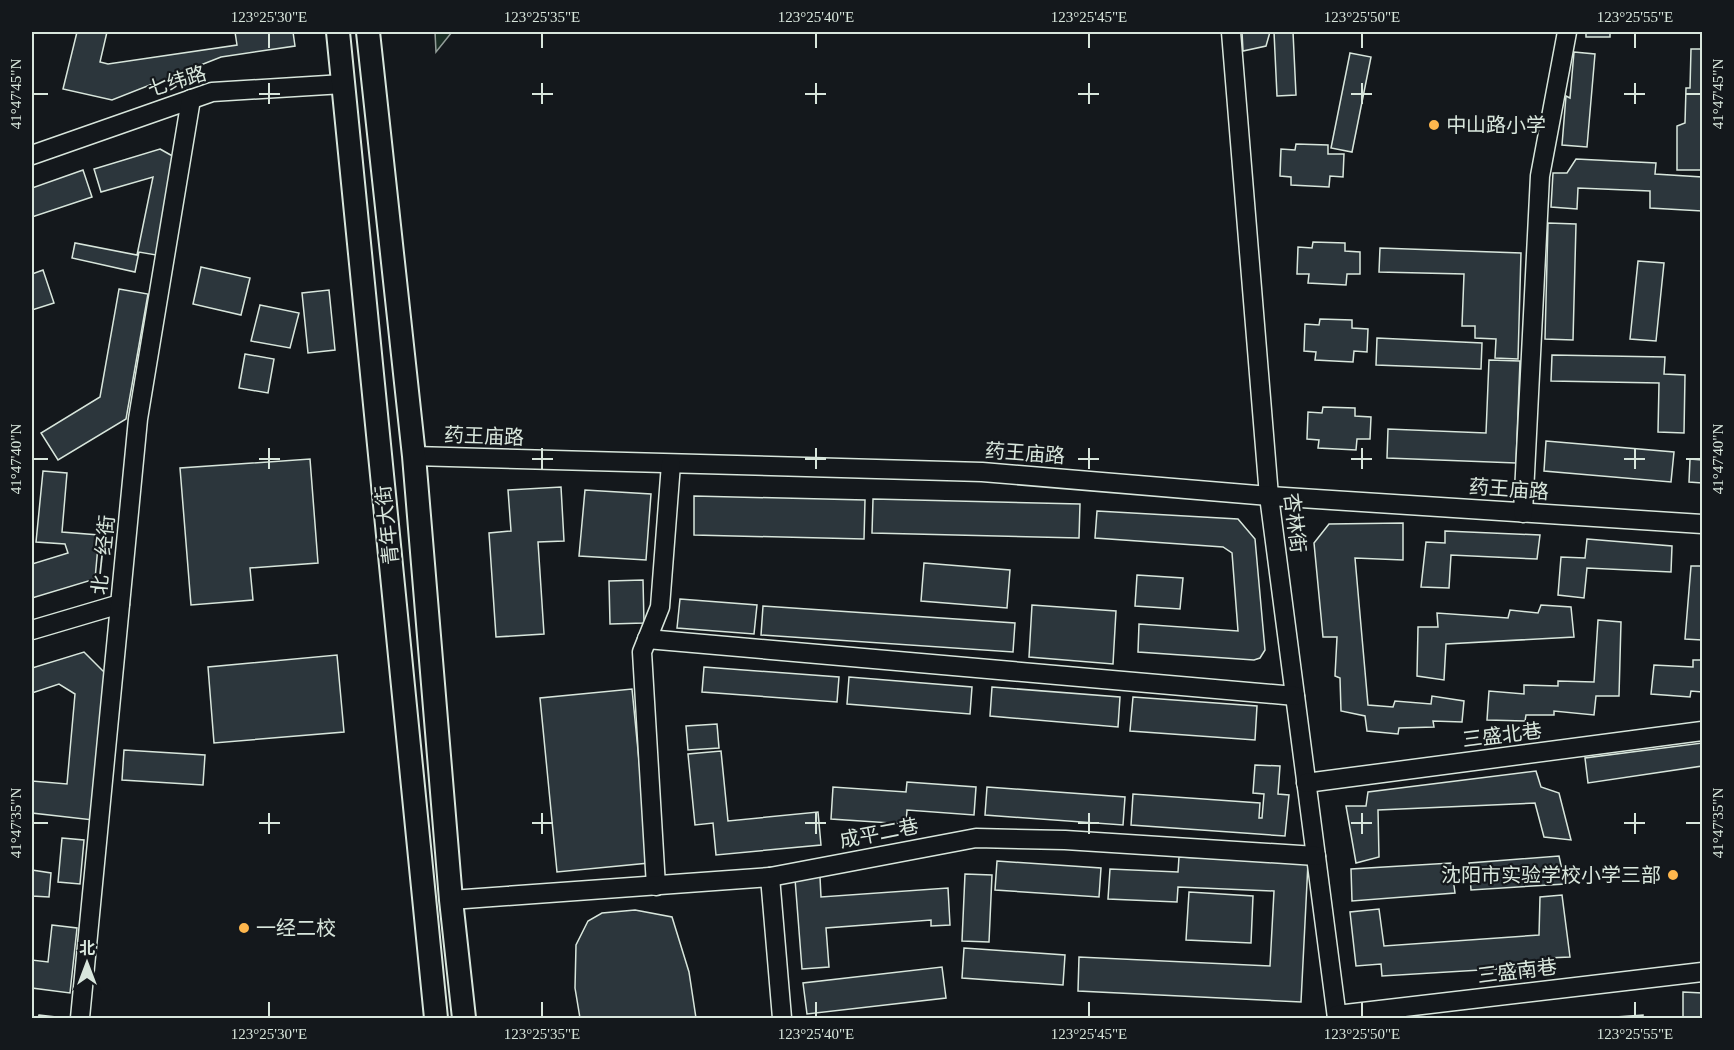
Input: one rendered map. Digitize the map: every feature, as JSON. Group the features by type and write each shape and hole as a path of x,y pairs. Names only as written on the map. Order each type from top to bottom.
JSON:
{"main road":[{"name":"青年大街","path":"338,32 436,1018"},
{"name":"青年大街","path":"368,32 414,456 451,900 464,1018"}],"street":[{"name":"杏林街","path":"1231,32 1269,496 1337,1017"},
{"path":"1524,513 1540,176 1567,32"},
{"name":"七纬路","path":"32,155 212,92 343,84"},
{"name":"北一经街","path":"80,1018 138,419 191,99"},
{"name":"药王庙路","path":"414,456 982,472 1269,496 1702,524"},
{"path":"656,886 642,652 660,607 671,464"},
{"path":"32,630 120,604"},
{"path":"647,639 1295,696"},
{"name":"三盛北巷","path":"1306,783 1702,731"},
{"name":"成平二巷","path":"451,900 770,877 976,838 1065,840 1316,856"},
{"path":"770,877 782,1018"},
{"name":"三盛南巷","path":"1337,1017 1702,972"}],"green space":[{"path":"435,32 452,32 436,52"}],"building":[{"path":"77,32 107,32 100,62 108,64 237,45 235,32 293,32 295,46 221,57 112,100 63,89"},
{"path":"1242,32 1270,32 1266,46 1243,51"},
{"path":"1274,32 1293,32 1296,95 1277,96"},
{"path":"1586,32 1610,32 1610,37 1586,37"},
{"path":"1691,49 1702,49 1702,170 1677,170 1677,126 1685,123 1686,88 1690,88"},
{"path":"1574,52 1595,54 1587,147 1562,145 1566,96 1570,98"},
{"path":"1350,53 1371,57 1352,152 1331,148"},
{"path":"1296,144 1328,145 1328,154 1344,154 1343,177 1330,176 1329,187 1291,185 1291,177 1280,176 1281,149 1295,150"},
{"path":"160,149 176,158 156,255 139,252 135,272 72,258 75,243 137,255 153,177 101,192 94,169"},
{"path":"1576,159 1656,163 1655,174 1702,177 1702,211 1650,208 1650,191 1578,188 1577,209 1551,207 1553,173 1567,173"},
{"path":"83,170 92,197 32,217 32,188"},
{"path":"1548,223 1576,224 1573,340 1545,339"},
{"path":"1313,242 1345,243 1345,251 1360,252 1360,274 1347,274 1346,285 1308,283 1309,274 1297,274 1298,247 1312,248"},
{"path":"1380,248 1521,253 1518,359 1495,358 1496,339 1475,338 1475,326 1462,326 1464,274 1379,272"},
{"path":"1638,261 1664,263 1656,341 1630,339"},
{"path":"201,267 250,278 241,315 193,304"},
{"path":"43,270 54,303 32,310 32,274"},
{"path":"119,289 148,294 126,419 58,460 41,433 100,397"},
{"path":"329,290 335,350 308,353 302,293"},
{"path":"260,305 299,313 290,348 251,341"},
{"path":"1320,319 1352,320 1352,328 1368,329 1367,352 1354,351 1353,362 1315,360 1316,352 1304,351 1305,324 1319,325"},
{"path":"1377,338 1482,343 1481,369 1376,365"},
{"path":"245,354 274,359 268,393 239,388"},
{"path":"1552,355 1665,357 1664,374 1685,375 1684,433 1658,432 1659,383 1551,381"},
{"path":"1489,360 1520,361 1516,463 1387,458 1388,429 1486,433"},
{"path":"1323,407 1355,408 1355,416 1371,417 1370,439 1357,439 1356,450 1318,448 1319,440 1307,439 1308,412 1322,413"},
{"path":"1546,441 1674,452 1671,482 1544,471"},
{"path":"310,459 318,563 250,568 253,600 191,605 180,468"},
{"path":"1690,459 1702,460 1702,483 1689,482"},
{"path":"43,471 67,473 62,532 99,535 95,579 32,598 32,564 68,553 65,544 36,542"},
{"path":"561,487 564,541 538,542 544,634 496,637 489,533 511,531 508,490"},
{"path":"585,490 651,494 646,560 579,556"},
{"path":"694,496 865,500 864,539 694,535"},
{"path":"873,499 1080,504 1079,538 872,533"},
{"path":"1097,511 1238,519 1255,539 1265,650 1260,658 1254,660 1138,652 1139,624 1238,631 1232,553 1223,547 1095,538"},
{"path":"1403,523 1403,560 1355,558 1368,705 1393,707 1395,701 1431,704 1432,696 1464,701 1462,722 1433,721 1434,727 1399,728 1398,734 1367,731 1365,716 1341,711 1340,678 1335,676 1337,637 1323,637 1314,543 1329,524"},
{"path":"1445,531 1540,535 1537,559 1451,555 1449,588 1421,587 1426,542 1445,543"},
{"path":"1587,539 1672,546 1671,572 1587,568 1584,598 1558,595 1561,557 1585,558"},
{"path":"924,563 1010,570 1007,608 921,601"},
{"path":"1691,566 1702,566 1702,640 1685,639"},
{"path":"1137,575 1183,578 1180,609 1135,606"},
{"path":"643,580 644,623 610,624 609,581"},
{"path":"680,599 757,605 754,634 677,628"},
{"path":"1032,605 1116,611 1113,664 1029,657"},
{"path":"1541,605 1571,607 1574,637 1446,644 1444,680 1417,676 1418,627 1438,627 1437,613 1508,618 1510,610 1538,613"},
{"path":"763,606 1015,623 1013,652 761,635"},
{"path":"1598,620 1621,622 1619,696 1596,696 1594,715 1554,711 1554,715 1526,715 1525,721 1487,720 1489,691 1524,694 1524,685 1558,686 1558,681 1594,682"},
{"path":"84,652 108,676 93,820 32,813 32,781 67,784 75,694 59,684 32,693 32,668"},
{"path":"337,655 344,732 214,743 208,667"},
{"path":"1693,660 1702,660 1702,692 1691,691 1690,697 1651,694 1654,665 1693,667"},
{"path":"704,667 839,677 837,702 702,692"},
{"path":"849,677 972,687 970,714 847,704"},
{"path":"992,687 1120,697 1118,727 990,716"},
{"path":"632,689 649,863 557,872 540,698"},
{"path":"1133,697 1257,706 1255,740 1130,731"},
{"path":"717,724 719,748 688,750 686,726"},
{"path":"1702,743 1702,766 1588,783 1585,758"},
{"path":"124,750 205,755 203,785 122,780"},
{"path":"721,751 728,821 818,812 821,845 716,855 713,823 695,825 688,754"},
{"path":"1255,765 1280,766 1278,794 1289,795 1285,836 1131,825 1133,794 1260,803 1259,818 1262,818 1264,794 1253,793"},
{"path":"1536,771 1541,787 1559,793 1571,840 1544,837 1535,803 1378,810 1379,857 1356,863 1346,806 1366,806 1368,792"},
{"path":"907,782 976,787 974,815 907,810 906,824 831,819 833,787 906,792"},
{"path":"987,787 1125,797 1123,825 985,815"},
{"path":"62,838 84,840 80,884 58,882"},
{"path":"1559,856 1565,884 1471,890 1469,863"},
{"path":"1179,857 1308,863 1301,1002 1078,991 1079,957 1270,966 1274,891 1178,887 1177,902 1108,899 1110,869 1178,872"},
{"path":"997,861 1101,868 1099,897 995,890"},
{"path":"1451,863 1455,893 1352,901 1351,869"},
{"path":"32,870 51,873 49,897 32,896"},
{"path":"965,874 992,875 989,942 962,941"},
{"path":"820,877 821,897 948,888 950,925 931,926 931,920 826,928 829,967 802,969 795,879"},
{"path":"1189,892 1253,896 1251,943 1186,940"},
{"path":"1562,895 1570,957 1547,958 1546,966 1382,976 1381,964 1356,966 1350,912 1379,909 1384,946 1539,935 1540,897"},
{"path":"635,910 672,917 689,972 696,1018 580,1018 575,988 576,945 588,921 602,913"},
{"path":"52,925 77,928 70,993 32,988 32,960 48,962"},
{"path":"964,948 1065,955 1063,985 962,978"},
{"path":"942,967 946,998 807,1014 803,983"},
{"path":"1683,992 1702,993 1702,1018 1683,1018"},
{"path":"39,1015 65,1018 38,1018"},
{"path":"1643,1015 1643,1018 1601,1018"}],"place":[{"name":"中山路小学","path":"1434,125"},
{"name":"沈阳市实验学校小学三部","path":"1673,875"},
{"name":"一经二校","path":"244,928"}]}
